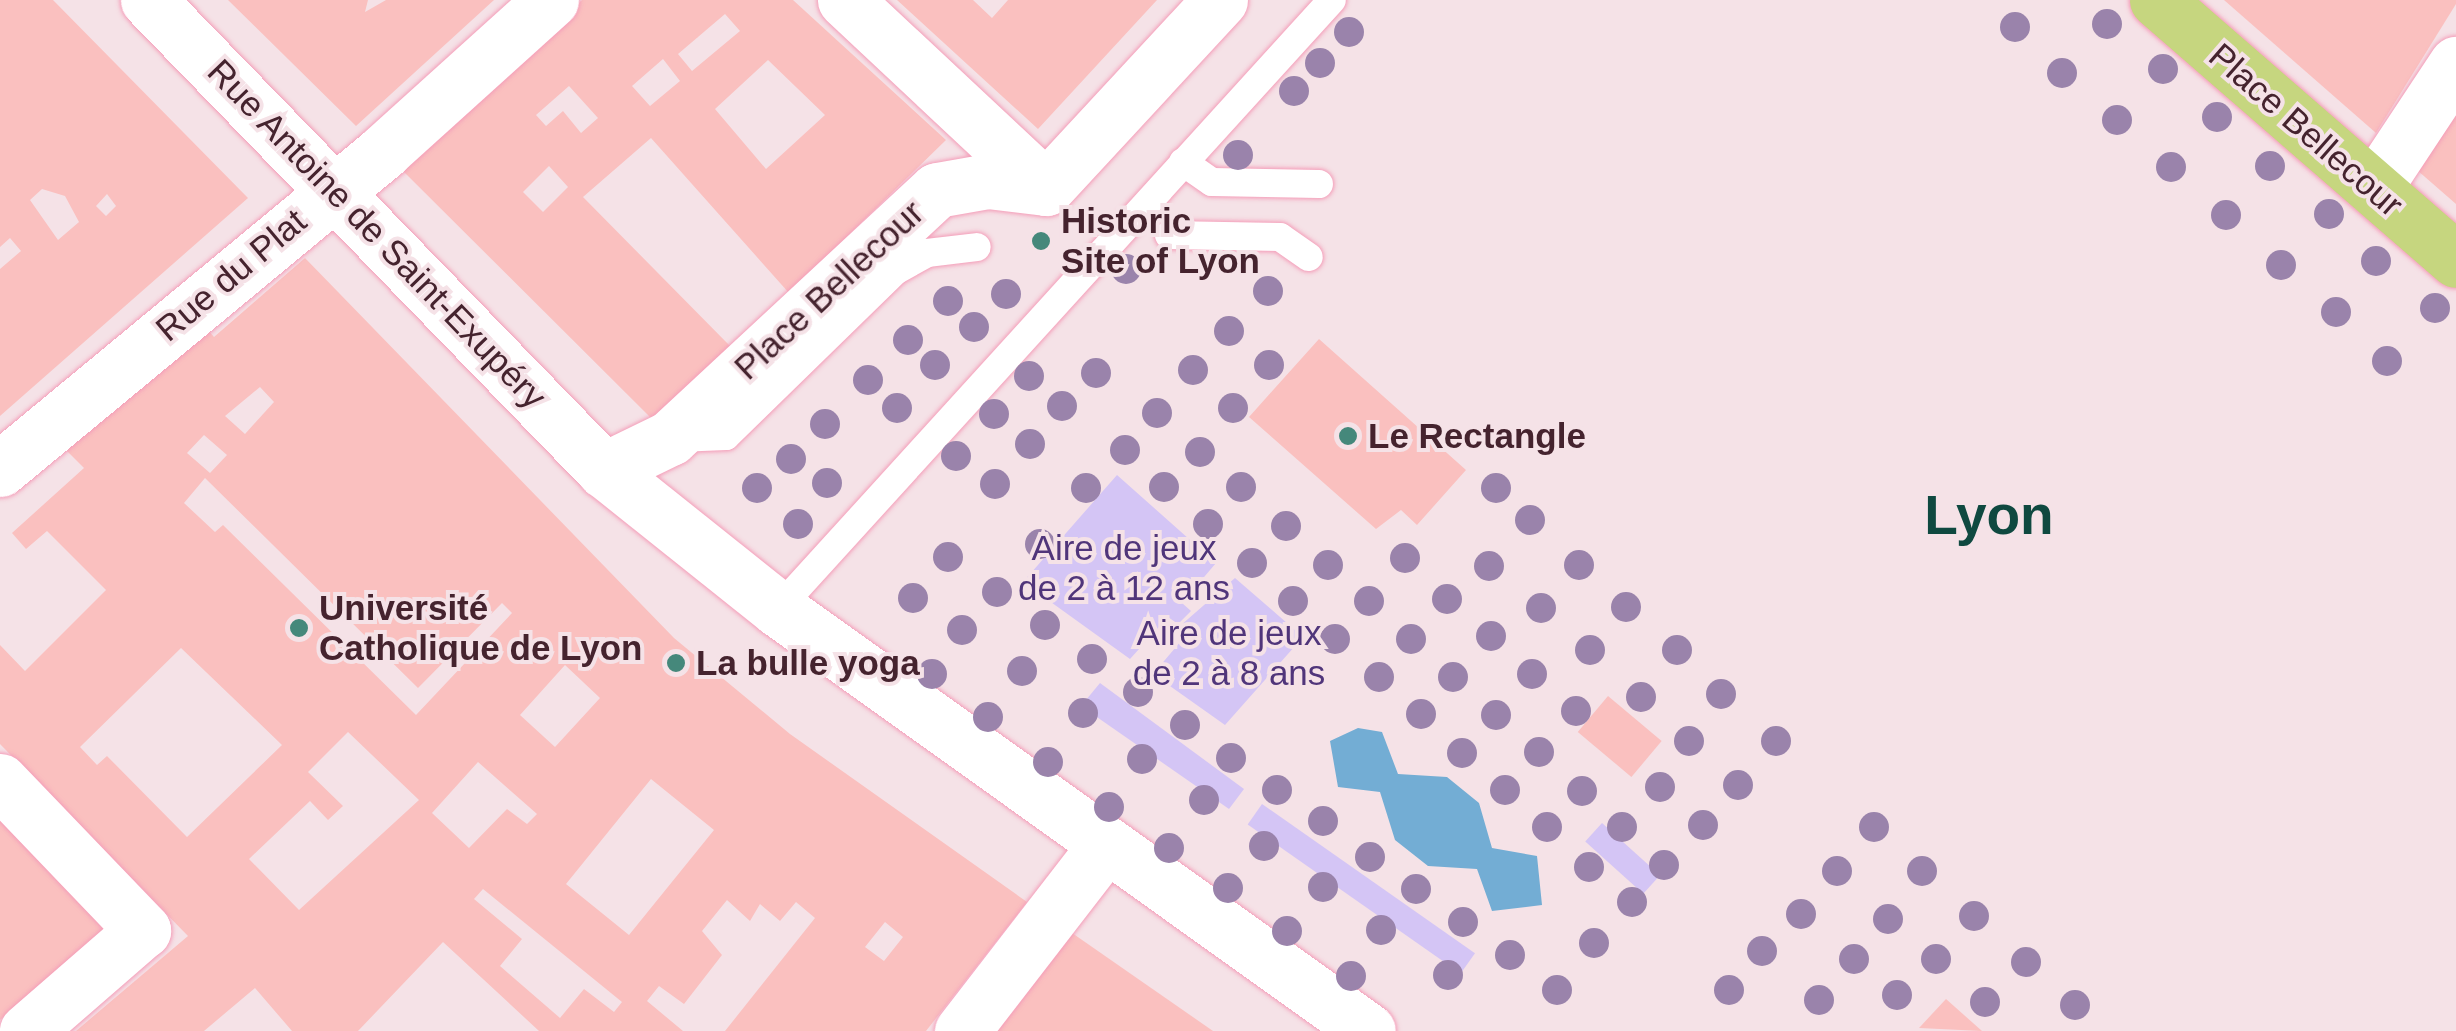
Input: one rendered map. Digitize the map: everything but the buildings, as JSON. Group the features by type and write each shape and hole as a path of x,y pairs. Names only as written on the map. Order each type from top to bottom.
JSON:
{"main road":[{"name":"Place Bellecour","path":"2157,0 2456,260"}],"street":[{"name":"Rue Antoine de Saint-Exupéry","path":"148,0 337,189 604,470"},
{"name":"Rue du Plat","path":"0,470 337,189 551,0"},
{"path":"844,0 1046,188 1220,0"},
{"path":"2374,188 2456,64"},
{"name":"Place Bellecour","path":"604,470 670,438 937,190 988,181 1046,188"},
{"path":"604,470 778,610 1368,1031"},
{"path":"0,781 143,930 27,1031"},
{"path":"962,1031 1106,845"}],"lane":[{"path":"778,610 1332,0"},
{"path":"1183,162 1212,182 1319,184"},
{"path":"1169,235 1280,238 1309,258"},
{"path":"670,438 726,436 895,272 927,253 976,246"}],"green space":[{"name":"Aire de jeux de 2 à 12 ans","path":"1117,475 1216,563 1182,603 1191,611 1178,624 1168,617 1130,659 1023,582"},
{"name":"Aire de jeux de 2 à 8 ans","path":"1235,578 1303,637 1225,725 1153,674 1187,634 1180,626"},
{"path":"1100,683 1244,789 1229,809 1081,706"},
{"path":"1262,804 1475,953 1461,974 1248,824"},
{"path":"1602,823 1660,875 1643,894 1585,842"}],"water":[{"path":"1358,728 1382,732 1398,774 1447,777 1479,803 1492,848 1537,856 1542,905 1492,911 1477,869 1428,866 1395,840 1380,792 1338,787 1330,741"}],"place":[{"name":"Historic Site of Lyon","path":"1041,241"},
{"name":"Le Rectangle","path":"1348,436"},
{"name":"Université Catholique de Lyon","path":"299,628"},
{"name":"La bulle yoga","path":"676,663"}],"district":[{"name":"Lyon","path":"1989,516"}]}
